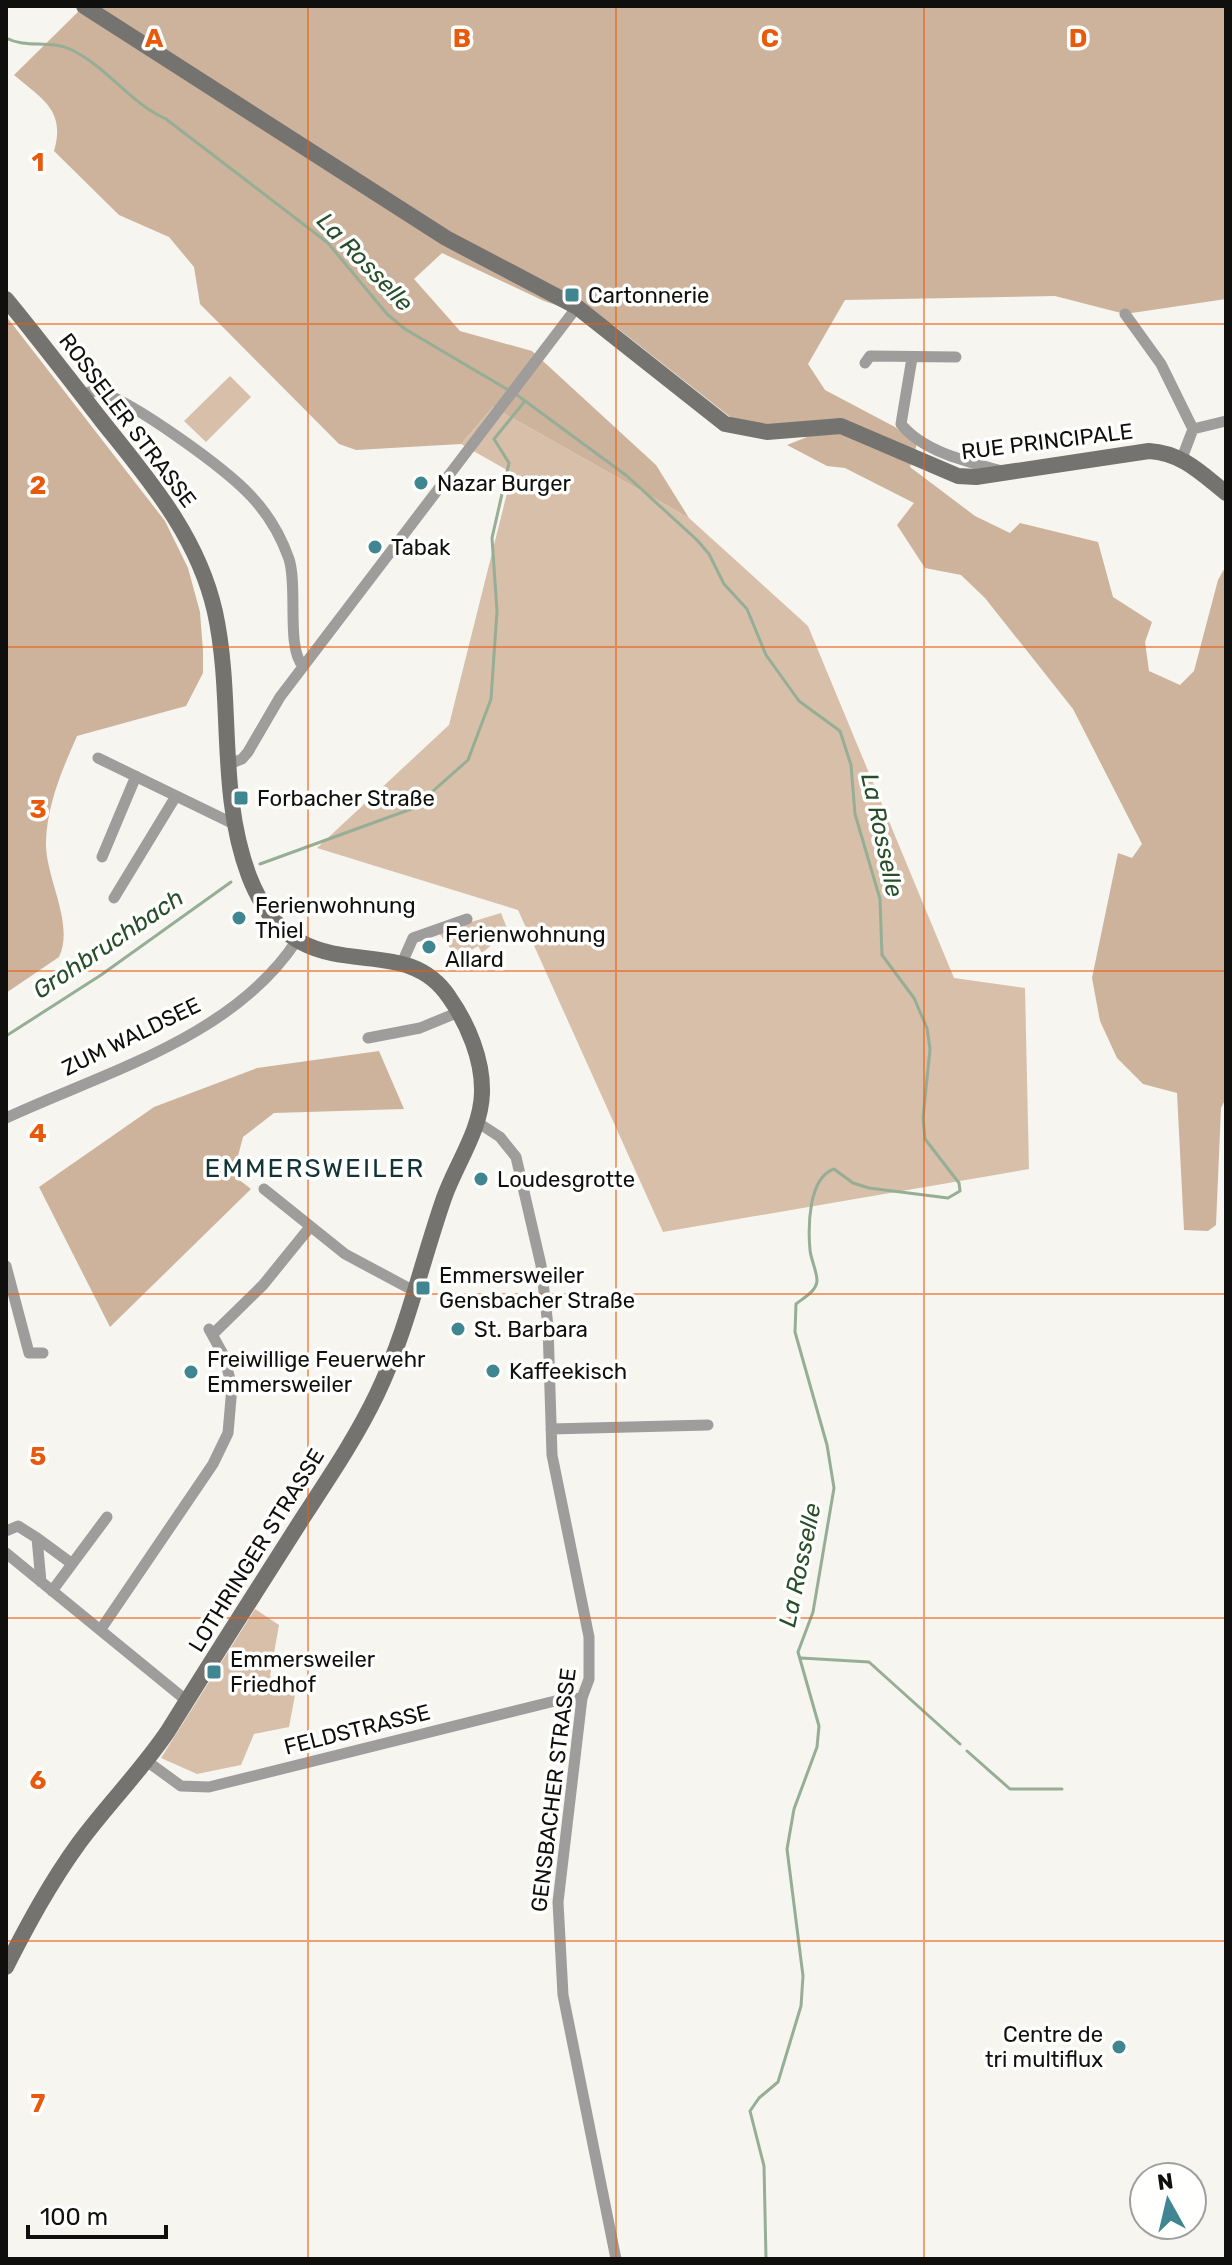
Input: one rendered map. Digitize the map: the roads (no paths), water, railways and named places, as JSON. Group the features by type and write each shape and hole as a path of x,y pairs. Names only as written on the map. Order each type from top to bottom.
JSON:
{"main road":[{"name":"RUE PRINCIPALE","path":"84,6 446,238 577,307 725,424 767,432 841,426 958,476 1149,451 1182,458 1226,493"},
{"name":"ROSSELER STRASSE","path":"6,299 173,512 203,572 218,631 227,765"},
{"path":"227,765 234,824 248,871 264,906 297,940 335,956 415,966 439,983 459,1012 475,1050 482,1078 477,1122"},
{"name":"LOTHRINGER STRASSE","path":"6,1967 63,1866 148,1762 368,1413 397,1347 444,1199 477,1122"}],"street":[{"path":"227,765 242,759 248,752 264,722 303,666 577,307"},
{"path":"1125,314 1161,364 1193,429 1182,458"},
{"path":"865,363 870,356 956,357"},
{"path":"912,358 901,415 901,424 907,432 956,458 1006,472"},
{"path":"82,395 102,393 163,429 237,482 264,512 290,562 296,608 296,655 303,666"},
{"path":"1193,429 1226,421"},
{"path":"98,758 234,824"},
{"path":"102,857 136,776"},
{"path":"114,898 176,796"},
{"path":"402,963 413,938 467,919"},
{"name":"ZUM WALDSEE","path":"6,1118 139,1059 214,1019 270,972 297,940"},
{"path":"368,1038 420,1028 459,1012"},
{"name":"GENSBACHER STRASSE","path":"477,1122 500,1137 516,1157 520,1169 546,1297 552,1455 589,1637 589,1679 582,1698 558,1902 563,1995 616,2259"},
{"path":"264,1189 310,1227 380,1276 416,1292"},
{"path":"101,1629 213,1464 228,1433 232,1387 211,1331 263,1285 310,1227"},
{"path":"6,1266 29,1353 43,1353"},
{"path":"551,1429 708,1425"},
{"path":"52,1591 107,1517"},
{"path":"6,1531 18,1526 71,1563"},
{"path":"37,1538 41,1582"},
{"path":"6,1553 187,1701"},
{"name":"FELDSTRASSE","path":"148,1762 181,1786 209,1787 559,1700 582,1698"}],"waterway":[{"name":"La Rosselle","path":"6,38 22,43 64,47 85,57 141,104 166,119 328,243 387,314 405,329 510,391"},
{"name":"La Rosselle","path":"517,395 627,476 697,540 709,554 724,584 747,609 766,655 799,701 840,731 851,765 855,814 880,899 882,955 914,998 927,1028 930,1049 923,1118 925,1139 959,1183 960,1191 948,1198 869,1188 853,1183 834,1169 819,1182 812,1204 810,1250 817,1281 812,1292 796,1304 795,1332 827,1445 834,1488 813,1612 798,1652 819,1726 817,1747 794,1809 787,1849 803,1976 801,2006 778,2082 759,2098 750,2111 764,2166 766,2259"},
{"name":"Grohbruchbach","path":"260,864 414,808 468,760 491,699 497,611 492,538 509,463 494,439 525,401"},
{"name":"Grohbruchbach","path":"6,1036 101,975 231,882"},
{"path":"801,1658 869,1662 960,1744"},
{"path":"967,1751 1010,1789 1062,1789"}],"place":[{"name":"Cartonnerie","path":"572,295"},
{"name":"Nazar Burger","path":"421,483"},
{"name":"Tabak","path":"375,547"},
{"name":"Forbacher Straße","path":"241,798"},
{"name":"Ferienwohnung Thiel","path":"239,918"},
{"name":"Ferienwohnung Allard","path":"429,947"},
{"name":"Loudesgrotte","path":"481,1179"},
{"name":"Emmersweiler Gensbacher Straße","path":"423,1288"},
{"name":"St. Barbara","path":"458,1329"},
{"name":"Kaffeekisch","path":"493,1371"},
{"name":"Freiwillige Feuerwehr Emmersweiler","path":"191,1372"},
{"name":"Emmersweiler Friedhof","path":"214,1672"},
{"name":"Centre de tri multiflux","path":"1119,2047"}],"district":[{"name":"EMMERSWEILER","path":"315,1168"}]}
